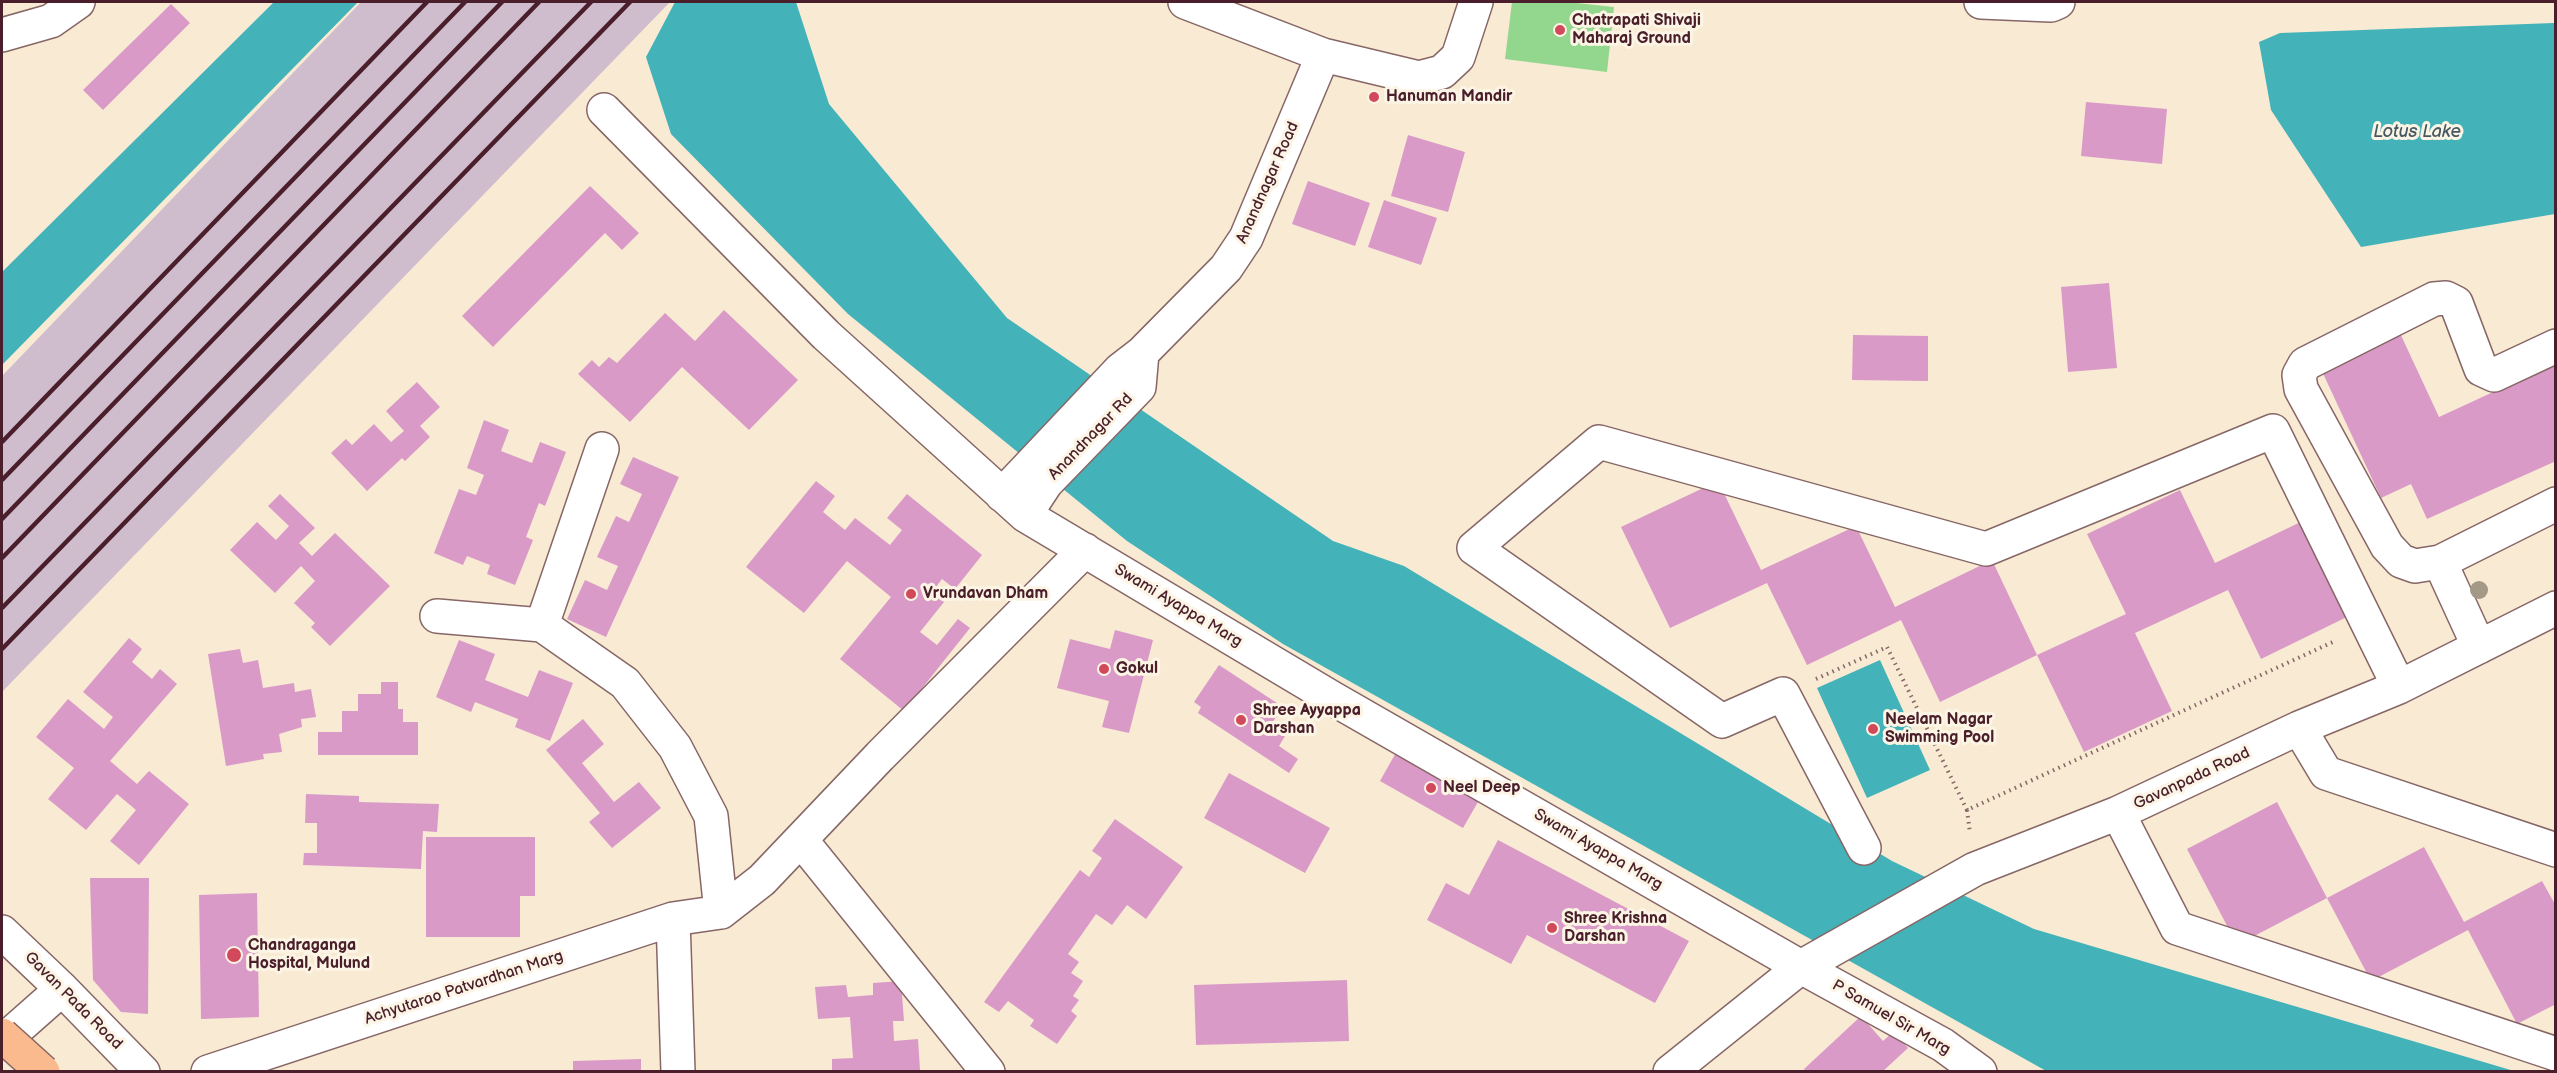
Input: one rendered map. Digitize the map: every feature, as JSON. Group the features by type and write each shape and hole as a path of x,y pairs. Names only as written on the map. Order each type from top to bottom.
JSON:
{"main road":[{"path":"2,1035 43,1071"}],"street":[{"path":"2,35 44,11 78,2"},
{"path":"1185,2 1323,55 1419,78 1442,72 1458,57 1476,2"},
{"path":"1981,2 2050,4 2058,2"},
{"name":"Anandnagar Road","path":"1131,362 1226,268 1246,238 1323,55"},
{"name":"Swami Ayappa Marg","path":"604,110 826,335 1013,505 1332,698 1801,967"},
{"path":"2556,346 2494,375 2481,369 2456,303 2446,298 2434,299 2305,364 2299,375 2301,389 2387,546 2401,561 2415,566 2440,562 2556,504"},
{"name":"Anandnagar Rd","path":"1013,505 1037,475 1139,387 1131,362"},
{"path":"1864,848 1783,694 1722,721 1474,548 1599,442 1986,549 2273,431 2399,687"},
{"path":"542,625 602,449"},
{"path":"721,912 762,880 880,756 1085,550"},
{"path":"2440,562 2479,647"},
{"name":"Gavanpada Road","path":"1670,1071 1801,967 1829,949 1975,869 2118,813 2299,728 2399,687 2556,608"},
{"path":"437,616 542,625 625,683 675,747 711,816 721,912"},
{"path":"2299,728 2326,772 2556,849"},
{"path":"2118,813 2177,928 2556,1054"},
{"path":"801,840 988,1071"},
{"name":"Achyutarao Patvardhan Marg","path":"208,1071 673,918 721,912"},
{"path":"673,918 678,1071"},
{"name":"Gavan Pada Road","path":"2,932 63,989 143,1071"},
{"name":"P Samuel Sir Marg","path":"1801,967 1943,1045 1980,1071"},
{"path":"2,1042 63,989"}],"path":[{"path":"1783,694 1887,647 1967,810 2367,626"}],"shaded area":[{"path":"361,2 670,2 2,692 2,376"}],"green space":[{"name":"Chatrapati Shivaji Maharaj Ground","path":"1512,2 1567,2 1614,7 1607,72 1505,59"}],"water":[{"path":"274,2 358,2 2,365 2,272"},
{"path":"675,2 796,2 829,104 1007,318 1333,541 1404,566 1892,861 2034,929 2514,1071 2048,1072 1283,644 1127,541 848,314 671,134 646,57"},
{"name":"Lotus Lake","path":"2554,23 2555,214 2361,247 2271,110 2259,42 2280,33"},
{"name":"Neelam Nagar Swimming Pool","path":"1880,660 1930,770 1867,798 1817,688"}],"building":[{"path":"171,4 190,23 103,110 83,90"},
{"path":"2086,102 2167,109 2162,164 2081,156"},
{"path":"1408,135 1465,152 1448,212 1391,196"},
{"path":"1308,181 1370,203 1355,246 1292,224"},
{"path":"590,186 639,233 622,250 605,233 493,347 462,316"},
{"path":"1384,200 1437,218 1421,265 1368,247"},
{"path":"2109,283 2117,368 2068,372 2061,287"},
{"path":"724,310 798,380 749,430 682,367 630,422 578,374 592,360 599,367 609,357 617,363 665,313 695,341"},
{"path":"2399,331 2439,417 2556,363 2556,461 2427,519 2411,484 2381,498 2320,367"},
{"path":"1853,335 1928,336 1928,381 1852,380"},
{"path":"417,382 440,407 420,426 430,437 405,461 402,458 367,491 331,453 346,439 352,445 374,424 391,442 404,431 386,411"},
{"path":"484,420 509,430 501,451 532,463 540,442 566,452 545,506 539,503 526,537 533,540 515,585 487,574 490,565 467,556 463,565 434,553 459,489 476,495 484,475 467,468"},
{"path":"633,457 679,477 606,637 567,619 585,580 607,590 618,566 597,557 616,516 629,522 642,494 620,484"},
{"name":"Vrundavan Dham","path":"816,481 835,496 823,512 845,530 855,518 890,545 902,530 887,518 907,494 982,555 955,589 942,579 932,592 944,602 920,632 937,645 958,619 970,628 904,711 840,659 891,597 847,561 804,613 746,567"},
{"path":"1718,481 1761,570 1856,526 1895,607 1992,560 2037,655 1940,702 1901,620 1807,665 1767,583 1670,628 1621,527"},
{"path":"2180,490 2215,563 2309,518 2355,613 2261,659 2228,590 2135,633 2172,711 2084,752 2037,655 2126,614 2087,534"},
{"path":"280,494 315,528 299,543 312,556 335,533 390,586 330,646 311,627 315,623 294,603 315,581 301,566 275,593 230,550 257,522 276,540 289,526 268,506"},
{"name":"Gokul","path":"1115,630 1153,640 1129,733 1102,727 1109,701 1057,688 1070,639 1110,649"},
{"path":"129,638 142,649 132,662 152,679 160,669 177,684 110,761 137,784 149,771 189,804 139,865 110,841 136,810 117,794 86,830 48,799 74,768 36,737 68,699 104,729 113,717 83,692"},
{"path":"459,640 495,654 485,680 528,697 539,670 573,683 550,741 515,727 518,719 475,702 471,712 436,697"},
{"path":"240,649 243,663 258,660 263,688 294,683 295,692 311,689 316,717 301,719 302,727 279,734 282,752 263,754 264,759 226,766 208,654"},
{"name":"Shree Ayyappa Darshan","path":"1219,665 1283,707 1270,726 1285,736 1279,746 1298,759 1289,773 1198,713 1201,707 1194,702"},
{"path":"381,682 398,682 398,709 403,709 403,722 418,722 418,755 318,755 318,732 342,732 342,711 358,711 358,694 381,694"},
{"path":"583,719 604,744 582,763 614,802 639,782 661,808 612,848 589,822 600,813 546,750"},
{"name":"Neel Deep","path":"1398,749 1482,795 1463,828 1380,781"},
{"path":"1229,773 1330,828 1305,873 1204,818"},
{"path":"306,794 359,796 359,802 439,804 437,832 423,831 421,869 303,865 304,853 317,853 317,823 305,823"},
{"path":"2277,802 2327,898 2237,945 2187,849"},
{"path":"1115,819 1183,867 1146,919 1127,905 1112,925 1096,914 1068,954 1079,962 1071,973 1083,981 1073,996 1079,1000 1071,1011 1077,1016 1057,1044 1030,1026 1034,1020 1008,1001 999,1012 984,1002 1080,870 1089,877 1102,858 1092,851"},
{"path":"426,837 535,837 535,896 520,896 520,937 426,937"},
{"name":"Shree Krishna Darshan","path":"1498,840 1689,941 1655,1003 1527,935 1511,964 1427,920 1446,883 1469,895"},
{"path":"2424,847 2464,922 2542,881 2556,906 2556,1004 2517,1024 2468,930 2371,981 2327,898"},
{"path":"90,878 149,878 148,1014 121,1012 93,980"},
{"path":"257,893 259,1017 201,1019 199,895"},
{"path":"1347,980 1349,1041 1196,1045 1194,985"},
{"path":"901,981 904,1021 893,1021 894,1041 918,1039 920,1070 832,1072 832,1059 853,1058 850,1017 818,1019 815,987 846,985 848,997 873,995 873,983"},
{"path":"1861,1016 1883,1041 1893,1032 1908,1048 1882,1072 1806,1072 1804,1069"},
{"path":"641,1059 641,1072 573,1072 573,1061"}],"railway":[{"path":"2,442 427,2"},
{"path":"2,480 465,2"},
{"path":"2,519 502,2"},
{"path":"2,558 539,2"},
{"path":"2,608 591,2"},
{"path":"2,649 630,2"}],"place":[{"name":"Chatrapati Shivaji Maharaj Ground","path":"1560,30"},
{"name":"Hanuman Mandir","path":"1374,97"},
{"name":"Vrundavan Dham","path":"911,594"},
{"name":"Gokul","path":"1104,669"},
{"name":"Shree Ayyappa Darshan","path":"1241,720"},
{"name":"Neelam Nagar Swimming Pool","path":"1873,729"},
{"name":"Neel Deep","path":"1431,788"},
{"name":"Shree Krishna Darshan","path":"1552,928"},
{"name":"Chandraganga Hospital, Mulund","path":"234,955"}]}
